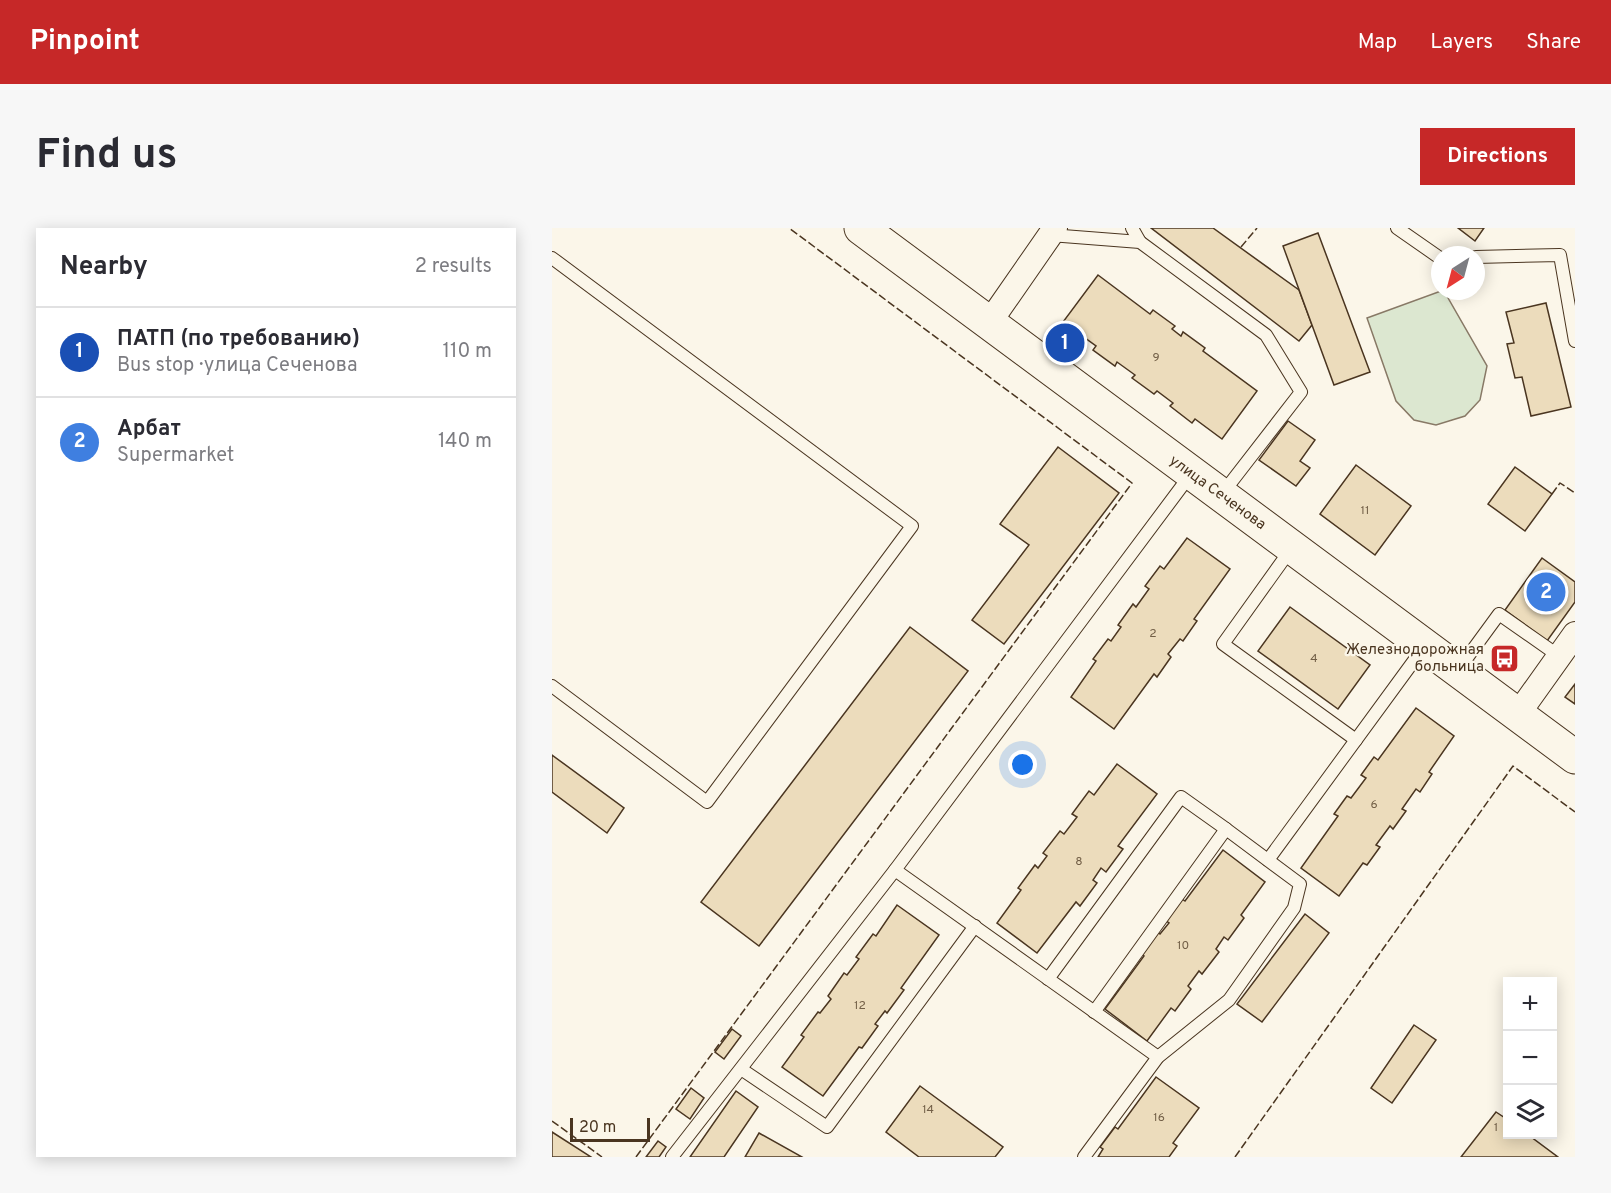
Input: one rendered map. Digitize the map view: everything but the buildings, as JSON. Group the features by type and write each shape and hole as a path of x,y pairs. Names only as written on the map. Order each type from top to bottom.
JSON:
{"main road":[{"name":"улица Сеченова","path":"861,228 1575,757"}],"street":[{"path":"988,323 1052,231"},
{"path":"1518,714 1575,634"}],"lane":[{"path":"1132,228 1140,242 1266,335 1301,392 1222,495"},
{"path":"1397,228 1431,252"},
{"path":"1052,231 1140,242"},
{"path":"1485,257 1560,255 1575,341"},
{"path":"552,258 912,526 707,802 552,687"},
{"path":"672,1157 895,870 1192,473"},
{"path":"1292,547 1223,644 1356,740"},
{"path":"1458,670 1499,614 1559,656"},
{"path":"1268,860 1425,646"},
{"path":"1048,979 1181,796 1299,884 1294,908 1228,1000 1158,1058 1084,1157"},
{"path":"1094,1012 1226,829"},
{"path":"895,870 1158,1058"},
{"path":"741,1069 827,1127 975,926"}],"green space":[{"path":"1431,295 1431,300 1449,300 1487,366 1480,400 1465,416 1436,425 1414,420 1396,401 1367,318"}],"fence":[{"path":"636,1157 1132,483 789,228"},
{"path":"1241,247 1257,228"},
{"path":"1552,494 1560,483 1575,493"},
{"path":"1235,1157 1513,766 1575,812"},
{"path":"552,1121 602,1157"}],"place":[{"name":"ПАТП (по требованию)","path":"1065,343"},
{"name":"Арбат","path":"1546,592"},
{"name":"Железнодорожная больница","path":"1505,658"}]}
